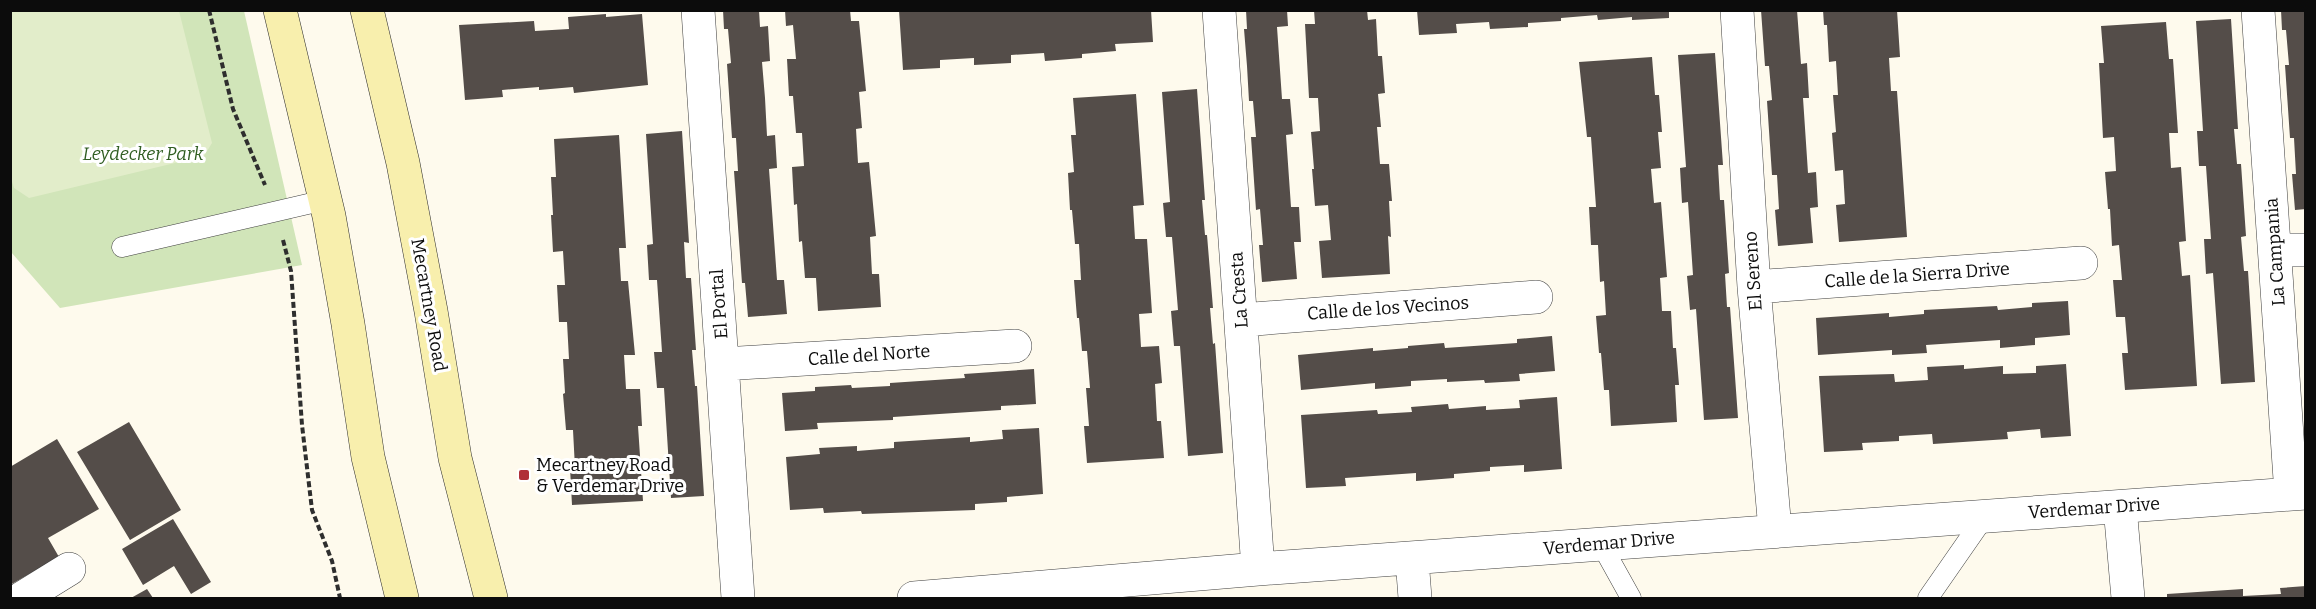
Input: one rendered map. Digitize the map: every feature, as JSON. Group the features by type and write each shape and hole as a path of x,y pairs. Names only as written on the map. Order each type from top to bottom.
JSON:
{"main road":[{"path":"280,10 326,200 368,457 402,598"},
{"name":"Mecartney Road","path":"367,10 405,175 455,458 491,598"}],"street":[{"name":"El Portal","path":"698,10 738,598"},
{"name":"La Cresta","path":"1219,10 1258,569"},
{"name":"El Sereno","path":"1737,10 1754,287 1774,530"},
{"name":"La Campania","path":"2258,10 2290,250 2298,494"},
{"name":"Calle de la Sierra Drive","path":"1754,287 2081,263"},
{"name":"Calle de los Vecinos","path":"1241,320 1536,297"},
{"name":"Calle del Norte","path":"723,364 1015,346"},
{"name":"Verdemar Drive","path":"914,598 1774,530 2298,494"},
{"path":"2120,507 2128,598"},
{"path":"1412,559 1415,598"},
{"path":"22,598 69,569"}],"lane":[{"path":"122,247 326,200"},
{"path":"1928,598 1985,516"},
{"path":"1601,544 1631,598"}],"path":[{"path":"209,10 233,109 276,212 291,271 302,425 312,510 332,561 340,598"}],"green space":[{"name":"Leydecker Park","path":"10,11 244,11 302,265 60,308 11,252"},
{"path":"10,11 179,11 212,143 204,156 29,198 14,188 10,175"}],"building":[{"path":"723,10 759,10 760,27 768,26 770,61 762,62 767,136 775,135 777,168 769,169 777,280 784,280 787,314 748,317 745,283 742,283 734,171 738,171 736,138 732,138 727,64 731,63 728,29 724,29"},
{"path":"785,10 850,10 851,21 859,21 866,91 859,92 862,128 856,129 858,163 869,162 876,236 870,237 872,274 879,274 881,307 818,311 816,278 805,278 802,241 799,242 797,204 794,205 792,167 804,166 802,133 796,133 793,96 789,96 787,59 796,59 793,25 786,26"},
{"path":"899,10 1151,10 1153,42 1115,44 1116,51 1082,54 1082,58 1045,61 1044,53 1011,55 1011,63 974,65 974,58 940,60 940,68 903,70"},
{"path":"1246,10 1287,10 1288,26 1277,27 1282,99 1290,99 1293,134 1286,135 1291,207 1299,207 1301,242 1294,242 1297,279 1262,282 1259,245 1263,245 1260,209 1256,210 1251,137 1256,137 1253,101 1249,101 1244,29 1247,29"},
{"path":"1314,10 1367,10 1368,20 1376,19 1378,56 1382,56 1385,93 1378,94 1381,127 1377,127 1380,164 1389,164 1392,201 1389,201 1391,237 1388,236 1390,274 1322,278 1319,241 1331,240 1328,205 1315,206 1312,169 1314,169 1311,132 1320,131 1318,98 1309,98 1305,24 1315,24"},
{"path":"1417,10 1669,10 1669,18 1632,20 1632,17 1598,20 1597,15 1561,18 1561,21 1528,23 1528,27 1490,29 1489,22 1456,24 1457,33 1419,35"},
{"path":"1761,10 1797,10 1801,64 1807,63 1809,98 1803,98 1808,173 1816,172 1818,207 1810,208 1813,243 1778,246 1775,210 1779,209 1777,175 1772,175 1767,101 1772,100 1769,66 1765,66"},
{"path":"1823,10 1897,10 1900,57 1889,58 1891,91 1897,91 1907,237 1839,242 1836,205 1845,204 1843,170 1835,171 1832,133 1836,132 1833,95 1838,95 1836,61 1829,62 1827,25 1824,25"},
{"path":"2281,10 2306,10 2306,209 2295,210 2292,174 2296,174 2294,138 2290,138 2285,65 2289,65 2286,30 2282,30"},
{"path":"606,14 606,17 642,14 648,85 574,93 573,87 502,90 503,97 465,100 459,25 534,21 535,31 569,29 568,17"},
{"path":"2231,19 2238,129 2234,129 2237,164 2241,164 2246,236 2241,237 2244,271 2248,271 2255,382 2221,384 2213,273 2206,274 2204,239 2211,239 2206,166 2199,166 2197,131 2203,131 2196,21"},
{"path":"2166,22 2169,59 2173,59 2178,133 2169,133 2171,168 2181,167 2186,241 2179,242 2182,276 2190,275 2197,386 2125,390 2122,353 2128,353 2125,317 2116,317 2113,280 2122,280 2119,245 2112,246 2105,172 2116,171 2114,137 2103,138 2099,63 2104,63 2101,26"},
{"path":"1715,53 1723,165 1718,165 1720,200 1724,200 1729,273 1725,274 1727,307 1730,307 1738,418 1704,420 1696,309 1690,310 1687,276 1693,275 1688,202 1682,203 1680,168 1686,167 1678,55"},
{"path":"1652,57 1655,95 1659,95 1662,132 1658,132 1661,168 1651,169 1654,203 1661,202 1667,277 1660,278 1662,311 1671,311 1673,348 1676,348 1679,385 1675,385 1677,422 1611,426 1609,390 1604,390 1596,316 1606,315 1604,281 1600,282 1598,245 1591,245 1589,207 1596,207 1591,137 1587,137 1579,62"},
{"path":"1197,89 1205,200 1202,200 1205,235 1207,235 1213,308 1210,308 1213,344 1215,343 1223,453 1188,456 1180,346 1174,346 1171,311 1178,310 1172,237 1166,237 1163,203 1170,202 1162,92"},
{"path":"1136,94 1144,205 1133,206 1135,239 1147,239 1152,313 1139,314 1141,347 1159,346 1162,383 1155,384 1157,421 1161,421 1164,458 1087,463 1084,426 1089,426 1086,388 1090,388 1087,351 1082,351 1079,318 1077,318 1074,280 1081,280 1079,244 1075,244 1068,173 1074,172 1071,135 1076,135 1073,98"},
{"path":"682,131 689,243 684,242 686,278 691,278 696,350 692,350 695,386 697,386 704,496 671,498 664,388 657,388 654,352 662,352 657,280 649,280 647,245 653,244 646,134"},
{"path":"619,135 626,248 619,248 621,281 628,281 635,355 624,355 626,389 640,389 642,426 638,426 643,501 572,505 570,468 575,468 573,430 566,430 563,394 565,393 563,359 569,359 567,322 559,322 557,285 565,285 563,251 553,252 551,215 553,215 551,177 556,177 554,139"},
{"path":"2068,301 2070,335 2035,338 2035,345 2000,348 2000,340 1926,345 1927,353 1892,355 1892,350 1818,355 1816,318 1889,313 1889,317 1924,314 1924,310 1997,306 1998,310 2032,307 2032,303"},
{"path":"1552,336 1555,371 1519,374 1520,381 1447,382 1447,379 1411,381 1411,386 1375,389 1375,383 1301,390 1298,355 1373,348 1373,351 1444,343 1445,348 1517,343 1517,339"},
{"path":"2066,364 2071,436 2041,438 2040,429 2007,432 2008,439 1933,444 1932,434 1899,436 1899,441 1862,443 1863,450 1824,452 1819,376 1894,374 1895,382 1928,380 1927,367 1964,365 1964,369 2003,366 2003,374 2036,373 2036,366"},
{"path":"1034,369 1036,404 1001,406 1001,410 893,417 893,420 817,423 818,429 785,431 782,393 815,391 815,387 890,386 890,383 965,378 964,374"},
{"path":"1557,397 1562,469 1524,472 1524,465 1490,467 1490,471 1454,474 1454,478 1416,481 1416,473 1345,478 1346,486 1306,488 1301,415 1377,410 1378,414 1412,412 1411,407 1448,404 1449,409 1486,406 1486,410 1520,408 1519,400"},
{"path":"129,422 181,510 130,540 77,452"},
{"path":"1039,428 1043,494 1007,497 1007,502 975,504 975,510 862,514 861,511 824,513 823,508 790,510 786,457 820,454 819,448 857,446 857,451 894,448 894,442 970,437 970,442 1003,439 1002,430"},
{"path":"57,439 99,509 48,538 59,557 10,585 10,467"},
{"path":"173,519 211,582 191,594 174,566 143,585 122,549"},
{"path":"2306,586 2306,598 2167,598 2167,594 2243,589 2243,596 2281,594 2280,588"},
{"path":"147,589 153,598 131,598"}],"place":[{"name":"Mecartney Road & Verdemar Drive","path":"524,475"}]}
